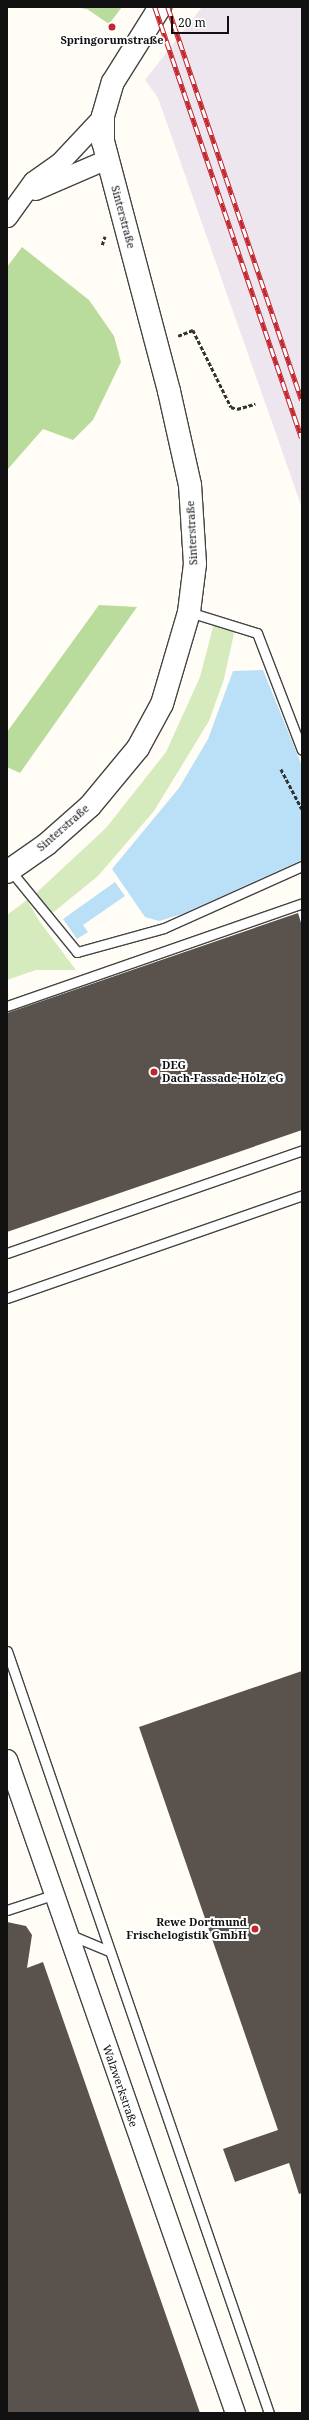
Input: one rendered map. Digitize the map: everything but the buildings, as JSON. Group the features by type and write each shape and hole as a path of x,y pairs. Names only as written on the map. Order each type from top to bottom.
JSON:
{"street":[{"path":"7,217 33,181 59,163 103,116 113,82 160,7"},
{"name":"Sinterstraße","path":"8,871 47,844 90,806 138,748 162,704 189,612 195,564 190,485 169,391 107,160 103,116"},
{"path":"20,201 40,187 107,160"},
{"name":"Walzwerkstraße","path":"7,1759 66,1933 235,2413"}],"lane":[{"path":"189,612 257,633 302,750"},
{"path":"8,871 77,952 164,928 302,866"},
{"path":"7,1006 302,903"},
{"path":"7,1253 302,1150"},
{"path":"7,1298 302,1195"},
{"path":"7,1651 269,2413"},
{"path":"7,1910 53,1895"},
{"path":"66,1933 109,1951"}],"path":[{"path":"178,336 193,330 231,407 237,410 255,404"},
{"path":"280,769 302,809"}],"shaded area":[{"path":"202,7 302,7 302,508 158,98 145,80"}],"green space":[{"path":"74,7 122,7 109,24 87,9"},
{"path":"22,247 89,300 114,336 121,362 93,420 73,440 43,429 7,470 7,267"},
{"path":"99,605 137,607 20,773 7,767 7,732"},
{"path":"214,623 235,629 224,679 209,721 154,811 98,876 50,915 34,895 106,828 166,752 200,677"},
{"path":"27,900 40,922 76,970 36,970 7,980 7,915"}],"water":[{"path":"263,670 302,766 302,860 182,914 159,921 145,917 112,869 179,788 208,739 233,671"},
{"path":"115,882 125,896 83,925 88,932 77,939 63,919"}],"railway":[{"path":"155,7 302,438"},
{"path":"168,7 302,400"}],"place":[{"name":"Springorumstraße","path":"112,27"},
{"name":"DEG Dach-Fassade-Holz eG","path":"154,1072"},
{"name":"Rewe Dortmund Frischelogistik GmbH","path":"255,1929"}]}
